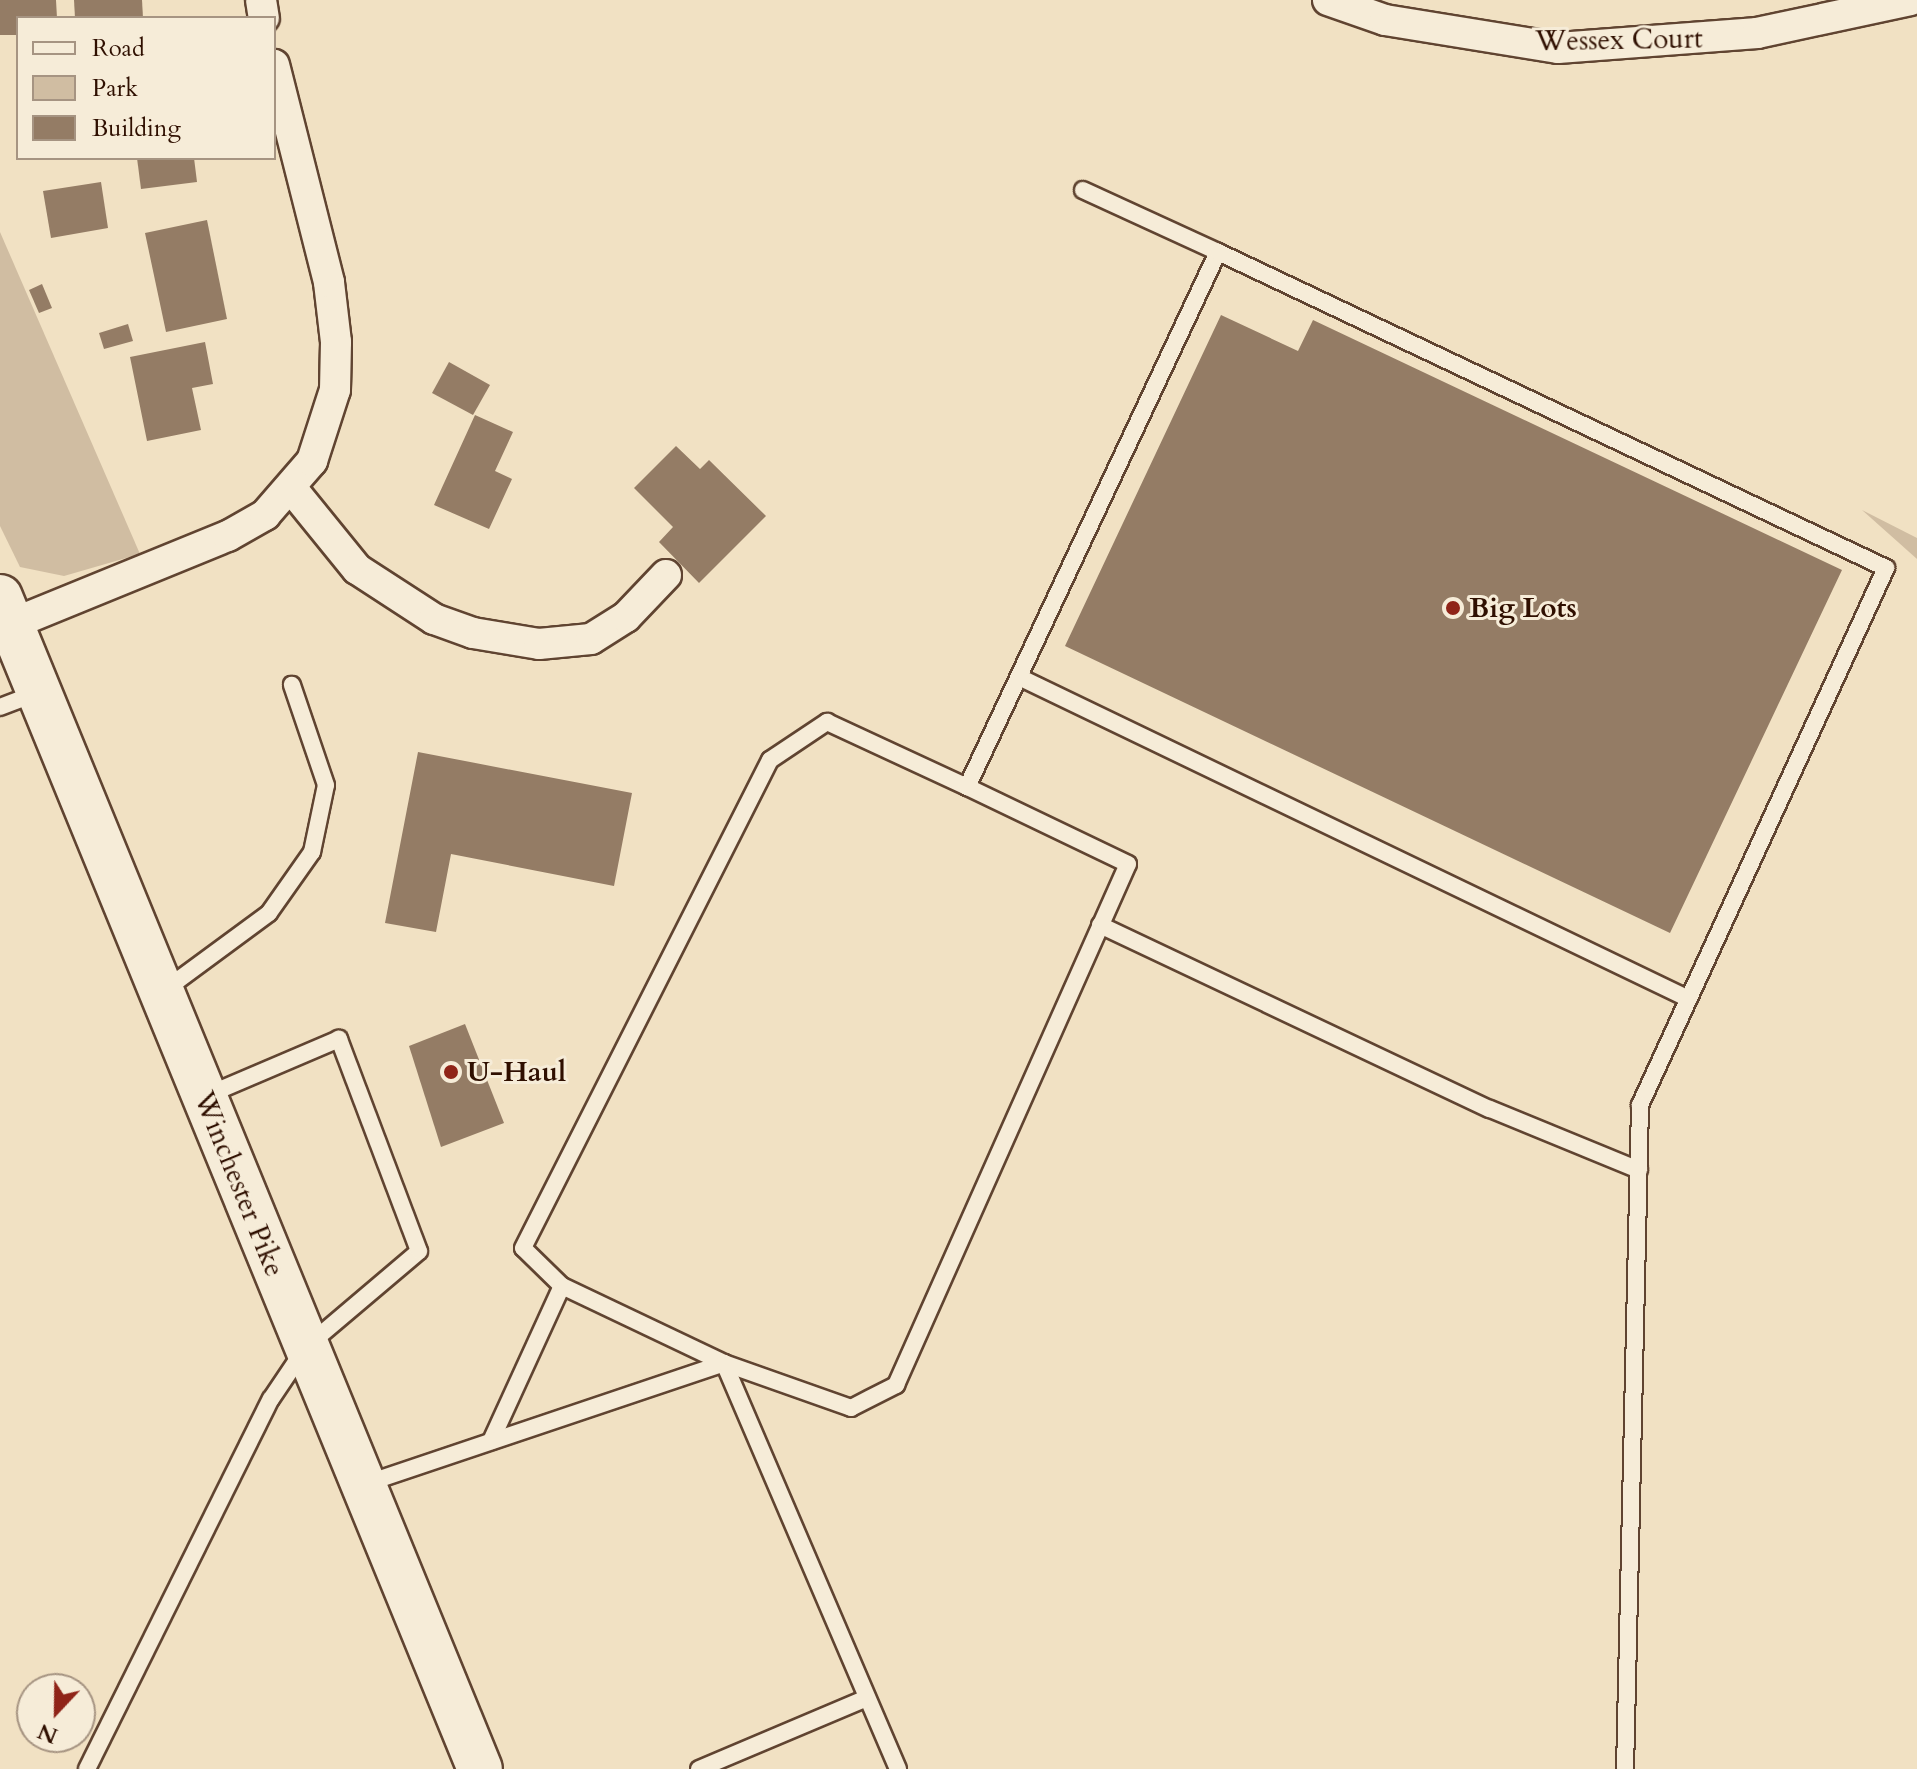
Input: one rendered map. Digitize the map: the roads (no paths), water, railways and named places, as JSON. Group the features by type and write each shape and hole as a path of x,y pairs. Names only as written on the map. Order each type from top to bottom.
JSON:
{"main road":[{"name":"Winchester Pike","path":"6,611 19,700 161,993 480,1769"}],"street":[{"name":"Wessex Court","path":"1328,0 1385,20 1558,48 1741,35 1911,0"},
{"path":"6,611 228,536 292,489 324,427 336,342 327,273 276,73"},
{"path":"292,489 328,542 357,569 434,619 473,633 539,644 591,639 626,617 666,575"}],"lane":[{"path":"1083,190 1886,568 1640,1105 1625,1769"},
{"path":"967,787 1218,252"},
{"path":"1019,677 1689,999"},
{"path":"161,993 269,913 312,852 326,785 292,685"},
{"path":"827,722 1128,864 1100,925 896,1385 851,1408 724,1363 562,1286 523,1248 770,760 827,722"},
{"path":"1100,925 1490,1109 1639,1170"},
{"path":"87,1769 271,1399 306,1347 419,1251 339,1039 203,1097"},
{"path":"491,1441 562,1286"},
{"path":"363,1484 724,1363"},
{"path":"724,1363 865,1699 898,1769"},
{"path":"699,1769 865,1699"}],"place":[{"name":"Big Lots","path":"1453,608"},
{"name":"U-Haul","path":"451,1072"}]}
